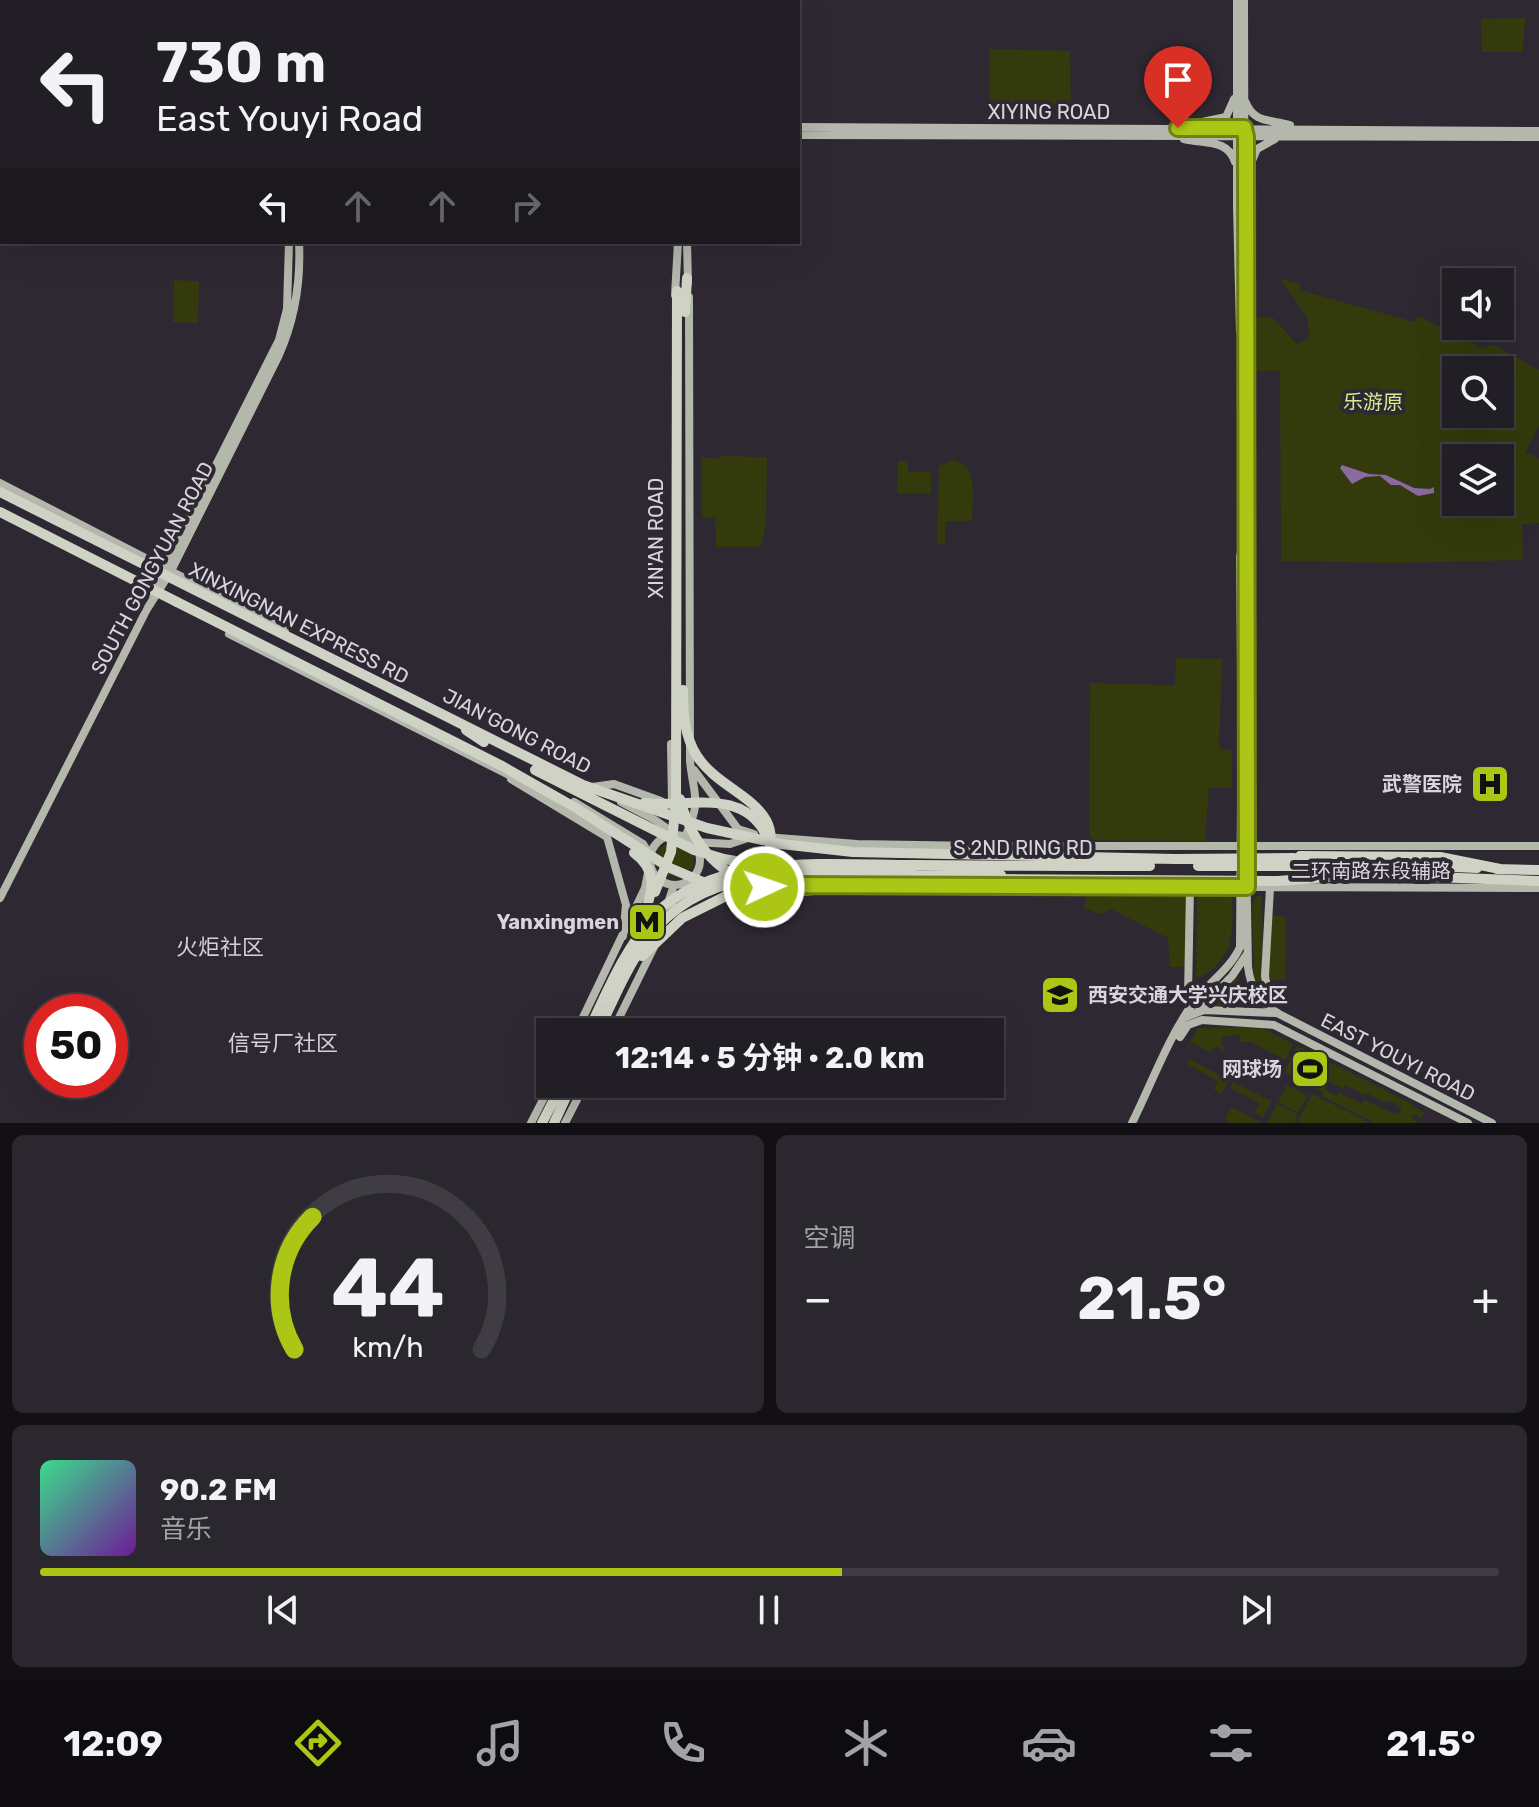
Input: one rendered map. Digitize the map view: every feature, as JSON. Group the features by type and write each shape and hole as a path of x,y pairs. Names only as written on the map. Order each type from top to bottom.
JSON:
{"highway":[{"path":"612,980 671,852 680,690 687,278"},
{"path":"628,971 682,918 749,884 760,873 769,852 770,836 760,808 708,769 690,742 685,725 680,690 677,291"},
{"name":"XINXINGNAN EXPRESS RD","path":"0,492 614,798"},
{"name":"XINXINGNAN EXPRESS RD","path":"0,515 501,769"},
{"path":"414,695 484,742 676,842 715,857 768,867"},
{"path":"501,769 576,808 661,863 691,878 730,889 756,892 996,879 1278,881 1353,875"},
{"path":"501,769 642,859 653,884 644,915"},
{"path":"675,773 689,828 703,850 720,867 734,877 756,885 780,889 821,888"},
{"path":"614,798 661,804 719,802 735,805 749,812 759,823 767,836 769,852"},
{"path":"614,798 729,833 781,844 853,852 1145,859 1293,858 1332,866"},
{"path":"1243,850 1440,857 1501,874"},
{"path":"914,870 938,855"},
{"path":"1017,855 1036,867"},
{"name":"S 2ND RING RD","path":"594,1018 634,943 656,915 672,901 715,878 768,867 1076,870 1332,866 1501,874 1539,870"},
{"name":"S 2ND RING RD","path":"605,1018 648,938 666,918 691,899 713,889 756,877 1036,867 1353,875 1433,872"},
{"path":"1463,886 1501,874"},
{"name":"S 2ND RING RD","path":"1501,874 1539,881"},
{"path":"542,1123 555,1098"},
{"path":"554,1123 566,1098"}],"main road":[{"path":"1237,0 1238,74 1246,181 1243,850"},
{"path":"1244,0 1244,96 1237,170 1241,356 1242,780 1244,888 1250,978 1257,995 1257,1011"},
{"path":"1168,132 1226,117 1232,106 1238,74"},
{"path":"1244,96 1248,108 1260,120 1302,129"},
{"name":"XIYING ROAD","path":"800,127 1241,133 1289,137 1539,137"},
{"name":"XIYING ROAD","path":"1241,133 1302,129 1539,131"},
{"path":"1168,132 1224,145 1233,155 1237,170"},
{"name":"XIYING ROAD","path":"800,135 1168,132"},
{"path":"1246,181 1257,149 1268,141 1289,137"},
{"name":"SOUTH GONGYUAN ROAD","path":"167,570 279,340 287,309 289,244"},
{"name":"SOUTH GONGYUAN ROAD","path":"0,889 287,338 297,295 299,244"},
{"name":"XIN'AN ROAD","path":"678,244 677,291 673,303 671,785 685,838"},
{"name":"XIN'AN ROAD","path":"685,838 697,808 691,765 691,311 687,244"},
{"name":"JIAN‘GONG ROAD","path":"0,483 685,838"},
{"name":"JIAN‘GONG ROAD","path":"0,515 501,769 583,806 643,844 650,859"},
{"name":"SOUTH GONGYUAN ROAD","path":"0,898 154,595"},
{"path":"691,765 738,829 750,833 938,855 1243,850"},
{"path":"501,769 607,837 626,905 623,936"},
{"path":"587,786 614,784 661,801 667,798 671,785"},
{"path":"583,1018 645,888 650,859 659,841 685,838 730,844 748,838 779,837"},
{"path":"650,859 659,879 674,885 691,879 699,869 701,860 685,838"},
{"path":"857,844 1243,850"},
{"name":"二环南路东段辅路","path":"1243,850 1539,846"},
{"path":"699,869 738,884 764,887"},
{"path":"619,1018 652,951 674,885"},
{"name":"二环南路东段辅路","path":"652,951 678,915 699,899 719,890 764,887 1539,888"},
{"path":"1134,1123 1188,1022 1192,997 1190,887"},
{"path":"1192,997 1228,966 1240,947 1244,888"},
{"path":"1270,888 1265,976 1268,1003 1276,1012"},
{"path":"1203,1016 1243,963 1248,947"},
{"name":"EAST YOUYI ROAD","path":"1257,995 1276,1012 1492,1123"},
{"path":"1192,997 1203,1016"},
{"path":"1188,1022 1203,1016 1276,1012"},
{"name":"EAST YOUYI ROAD","path":"1203,1016 1274,1025 1468,1123"},
{"path":"531,1123 544,1098"},
{"path":"565,1123 578,1098"}],"green space":[{"path":"1525,18 1523,52 1482,52 1481,19"},
{"path":"990,49 1070,51 1071,119 989,119"},
{"name":"乐游原","path":"1279,278 1300,284 1300,290 1414,322 1418,316 1442,328 1442,340 1466,340 1482,348 1494,345 1514,356 1442,356 1442,428 1514,428 1514,356 1539,370 1539,425 1526,452 1539,459 1539,523 1522,524 1523,560 1394,563 1281,561 1280,371 1254,371 1252,318 1272,317 1297,344 1309,339 1308,319"},
{"path":"174,280 199,281 198,323 173,322"},
{"path":"722,456 767,457 766,522 762,545 758,547 716,547 715,517 702,518 702,457 719,459"},
{"path":"953,460 962,463 971,476 972,521 945,522 945,544 937,544 939,466"},
{"path":"898,461 908,461 908,472 931,472 931,493 897,493"},
{"path":"1176,658 1222,659 1219,748 1232,751 1232,788 1209,788 1205,841 1089,840 1090,683 1175,685"},
{"path":"670,840 694,855 693,867 679,878 662,874 656,864 657,852"},
{"path":"1088,891 1185,891 1185,967 1170,967 1168,938 1111,909 1100,914 1084,908"},
{"path":"1197,895 1232,895 1233,921 1225,955 1209,972 1196,979"},
{"path":"1262,895 1263,993 1254,984 1252,904 1257,896"},
{"path":"1269,914 1286,917 1285,980 1268,980"},
{"path":"1235,975 1247,1004 1217,1007 1211,1004 1212,999"},
{"path":"1170,986 1184,988 1173,1010 1161,1003"},
{"path":"1260,1027 1293,1044 1286,1060 1250,1042 1241,1042 1239,1035 1223,1036 1221,1044 1224,1051 1216,1046 1211,1052 1192,1043 1186,1051 1198,1028"},
{"path":"1297,1046 1424,1112 1421,1118 1413,1114 1411,1118 1419,1123 1374,1123 1284,1072","holes":["1329,1082 1343,1089 1345,1085 1402,1108 1398,1115 1364,1100 1362,1104 1339,1092 1337,1096 1325,1090"]},
{"path":"1189,1059 1229,1080 1221,1094 1214,1090 1218,1081 1187,1064"},
{"path":"1233,1082 1271,1101 1263,1117 1255,1113 1259,1103 1230,1088"},
{"name":"网球场","path":"1287,1085 1308,1096 1298,1113 1278,1102"},
{"path":"1312,1094 1368,1122 1368,1123 1297,1123"},
{"path":"1277,1104 1298,1115 1294,1123 1267,1123"},
{"path":"1231,1107 1260,1122 1231,1123 1225,1120"}],"shaded area":[{"path":"1342,465 1369,474 1386,475 1414,488 1434,487 1434,493 1418,496 1400,485 1391,485 1380,476 1365,477 1352,484 1340,468"}],"place":[{"name":"武警医院","path":"1490,784"},
{"name":"Yanxingmen","path":"647,922"},
{"name":"西安交通大学兴庆校区","path":"1060,995"},
{"name":"网球场","path":"1310,1069"}],"district":[{"name":"火炬社区","path":"220,947"},
{"name":"信号厂社区","path":"283,1043"}],"route":[{"path":"764,887 1247,887 1246,137 1244,128 1178,128"}]}
